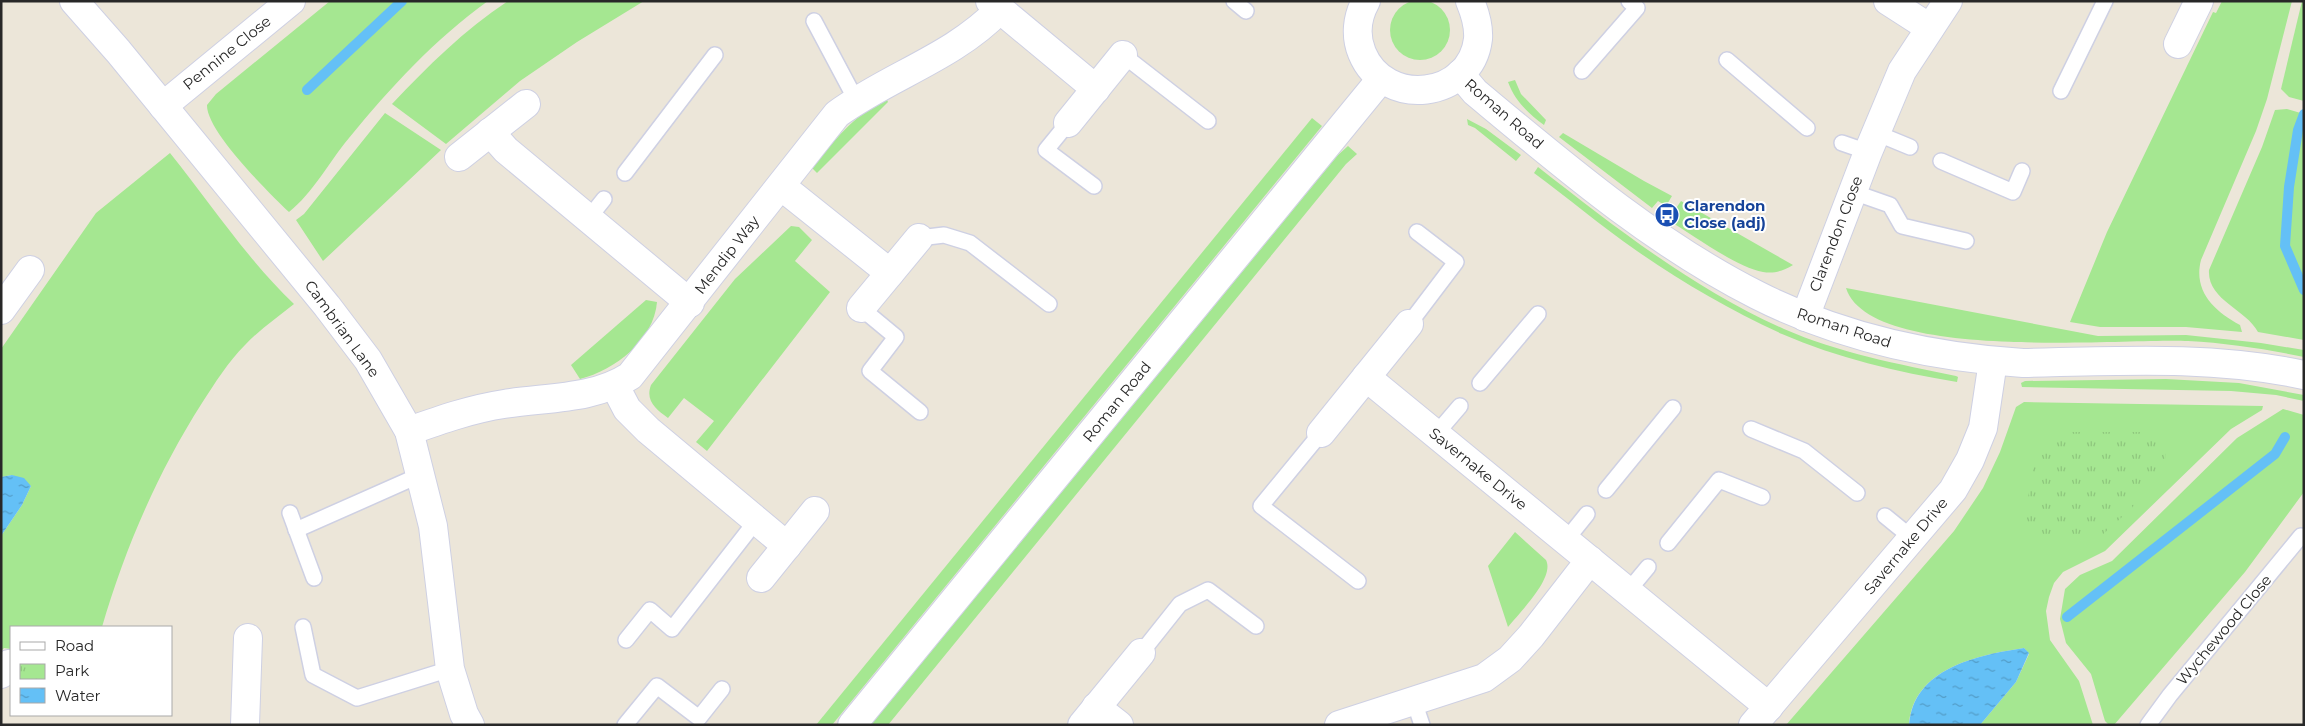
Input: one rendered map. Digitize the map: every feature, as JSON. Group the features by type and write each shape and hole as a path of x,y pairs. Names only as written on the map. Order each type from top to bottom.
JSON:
{"street":[{"name":"Cambrian Lane","path":"74,1 276,242 368,360 409,431 433,526 450,669 464,714 470,725"},
{"name":"Pennine Close","path":"163,106 291,1"},
{"path":"1366,1 1361,9 1357,27 1359,46 1366,63 1381,79 1393,86 1411,91 1428,90 1445,85 1460,74 1471,58 1478,39 1477,19 1470,1"},
{"path":"1888,1 1930,28"},
{"name":"Clarendon Close","path":"1805,316 1872,142 1902,71 1948,1"},
{"path":"2178,44 2199,1"},
{"path":"995,5 1096,89"},
{"name":"Mendip Way","path":"409,431 455,414 503,404 591,393 616,386 630,376 690,303 837,114 856,100 970,37 995,5"},
{"path":"1068,123 1123,55"},
{"name":"Roman Road","path":"1460,74 1475,92 1624,211 1710,268 1757,296 1862,337 1910,348 1993,361 2208,362 2242,364 2304,375"},
{"name":"Roman Road","path":"852,725 1381,79"},
{"path":"459,157 526,104"},
{"path":"490,132 506,150 596,209 690,303"},
{"path":"781,186 890,273"},
{"path":"861,308 919,238"},
{"path":"2,306 30,270"},
{"path":"1321,433 1409,324"},
{"name":"Savernake Drive","path":"1366,377 1628,591 1761,716 1953,490 1970,460 1983,428 1993,361"},
{"path":"616,386 627,409 648,430 787,546"},
{"path":"762,578 815,510"},
{"path":"1339,725 1418,713 1484,678 1510,659 1531,636 1590,560"},
{"path":"245,725 248,638"},
{"path":"1119,725 1089,716 1141,653"}],"lane":[{"path":"1582,72 1637,8 1629,1"},
{"path":"2062,91 2105,1"},
{"path":"814,21 856,100"},
{"path":"625,173 715,55"},
{"path":"1123,55 1208,121"},
{"path":"1726,60 1807,128"},
{"path":"1068,123 1046,150 1094,186"},
{"path":"1842,143 1872,142 1910,147"},
{"path":"1941,160 2013,192 2022,172"},
{"path":"1853,192 1890,205 1902,226 1966,241"},
{"path":"1409,324 1456,262 1417,232"},
{"path":"919,238 944,235 970,243 1049,304"},
{"path":"861,308 896,337 870,371 920,412"},
{"path":"1480,383 1538,314"},
{"path":"1436,434 1460,406"},
{"path":"1606,490 1673,408"},
{"path":"1751,429 1804,451 1857,493"},
{"path":"1321,433 1261,506 1358,581"},
{"path":"296,530 420,475"},
{"path":"1668,543 1719,480 1762,496"},
{"path":"290,513 314,578"},
{"path":"1566,540 1587,514"},
{"path":"1885,516 1912,538"},
{"path":"626,640 650,610 672,628 756,521"},
{"name":"Wychewood Close","path":"2148,725 2170,695 2302,536"},
{"path":"1628,591 1648,567"},
{"path":"1141,653 1180,604 1208,590 1256,626"},
{"path":"304,627 313,675 357,698 450,669"},
{"path":"625,725 657,686 699,718 722,688"}],"green space":[{"path":"1420,0 1437,5 1445,13 1450,30 1445,47 1437,55 1420,60 1403,55 1395,47 1390,30 1395,13 1403,5"},
{"path":"330,1 488,1 450,31 397,83 349,138 306,196 289,212 254,177 227,145 209,116 207,105 216,94"},
{"path":"508,1 644,1 577,42 520,81 446,144 392,104 447,49 476,24"},
{"path":"2222,1 2292,1 2267,99 2256,131 2201,260 2199,271 2200,281 2208,299 2222,313 2240,325 2242,332 2186,327 2100,327 2070,322 2107,232 2213,12 2216,13"},
{"path":"2302,1 2304,1 2304,101 2289,97 2281,89"},
{"path":"1515,80 1521,94 1546,120 1544,125 1527,111 1514,95 1508,82"},
{"path":"886,98 888,102 817,173 812,168 837,138 863,113"},
{"path":"2287,109 2304,114 2304,340 2258,332 2245,317 2220,297 2210,280 2209,270 2262,147 2275,110"},
{"path":"385,113 441,150 323,261 296,220 304,214"},
{"path":"1312,118 1322,126 832,725 816,725"},
{"path":"1467,119 1486,129 1521,155 1516,161 1475,128 1468,125"},
{"path":"1563,133 1672,196 1666,206 1658,201 1652,208 1559,137"},
{"path":"1348,146 1357,154 1346,164 888,725 871,725 1338,155"},
{"path":"170,153 245,250 294,304 256,334 239,352 217,380 186,429 144,511 121,568 102,626 10,626 10,649 4,648 1,651 1,536 22,505 31,486 12,475 1,477 1,349 96,213"},
{"path":"1538,167 1656,256 1751,313 1784,329 1826,345 1869,357 1956,376 1958,377 1957,382 1912,374 1846,357 1803,343 1744,316 1654,263 1534,173"},
{"path":"1681,201 1793,265 1778,272 1767,273 1740,264 1715,250 1668,220"},
{"path":"791,226 799,227 812,240 795,261 830,292 707,451 696,442 714,421 684,398 668,418 653,404 649,396 651,385 735,279"},
{"path":"1846,288 2098,336 2186,335 2261,343 2304,350 2304,357 2217,343 2188,341 2057,343 2001,342 1947,337 1900,328 1865,312"},
{"path":"646,300 657,302 649,329 641,341 619,361 593,375 580,379 571,365"},
{"path":"2166,379 2239,383 2304,395 2304,401 2276,395 2231,391 2022,387 2021,383 2025,381"},
{"path":"2024,402 2263,406 2262,410 2231,429 2105,551 2063,572 2054,583 2046,611 2050,640 2079,681 2093,725 1980,725 2016,682 2029,654 2024,648 1968,660 1935,677 1922,690 1913,706 1909,725 1786,725 1954,531 1983,488 2000,452 2016,407"},
{"path":"2283,409 2304,415 2304,492 2245,572 2114,725 2109,725 2105,721 2091,674 2066,643 2060,619 2065,589 2080,575 2112,561 2237,438"},
{"path":"2058,432 2148,432 2160,435 2166,448 2165,461 2132,508 2100,537 2032,539 2023,530 2034,460 2043,443"},
{"path":"1515,532 1546,560 1547,567 1546,576 1535,595 1508,627 1488,566"}],"water":[{"path":"12,475 24,478 31,486 22,505 1,536 1,477"},
{"path":"2024,648 2029,653 2016,682 1980,725 1909,725 1913,706 1922,690 1935,677 1968,660"}],"waterway":[{"path":"307,90 402,1"},
{"path":"2304,114 2298,130 2289,187 2285,246 2304,290"},
{"path":"2067,617 2275,454 2285,437"}],"place":[{"name":"Clarendon Close (adj)","path":"1667,215"}]}
